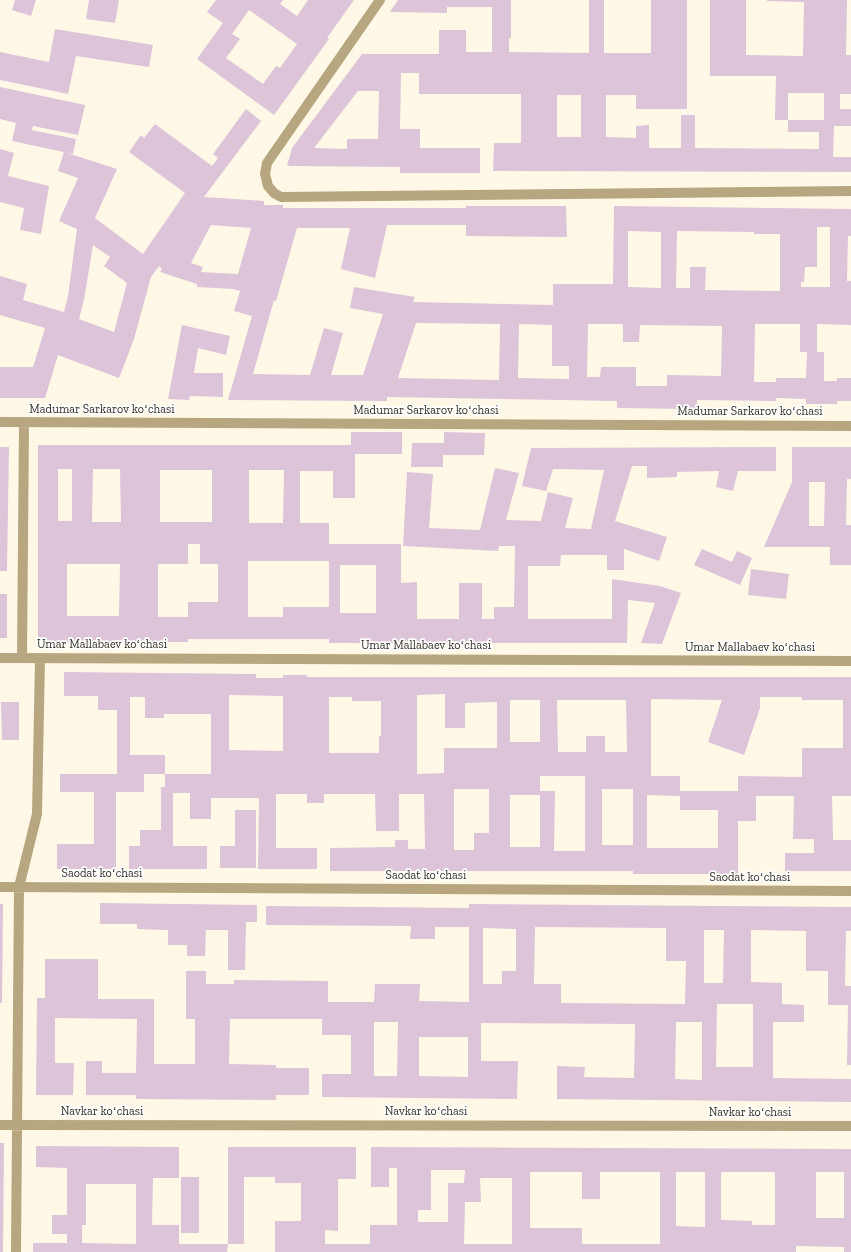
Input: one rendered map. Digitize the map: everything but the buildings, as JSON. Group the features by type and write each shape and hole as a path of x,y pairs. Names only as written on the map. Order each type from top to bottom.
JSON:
{"street":[{"path":"380,0 266,163 265,174 268,186 274,193 281,197 851,190"},
{"name":"Madumar Sarkarov koʻchasi","path":"0,422 851,426"},
{"path":"22,658 24,422"},
{"name":"Umar Mallabaev koʻchasi","path":"0,658 851,661"},
{"path":"16,1252 19,887 37,814 40,658"},
{"name":"Saodat koʻchasi","path":"0,886 851,891"},
{"name":"Navkar koʻchasi","path":"0,1125 851,1126"}]}
